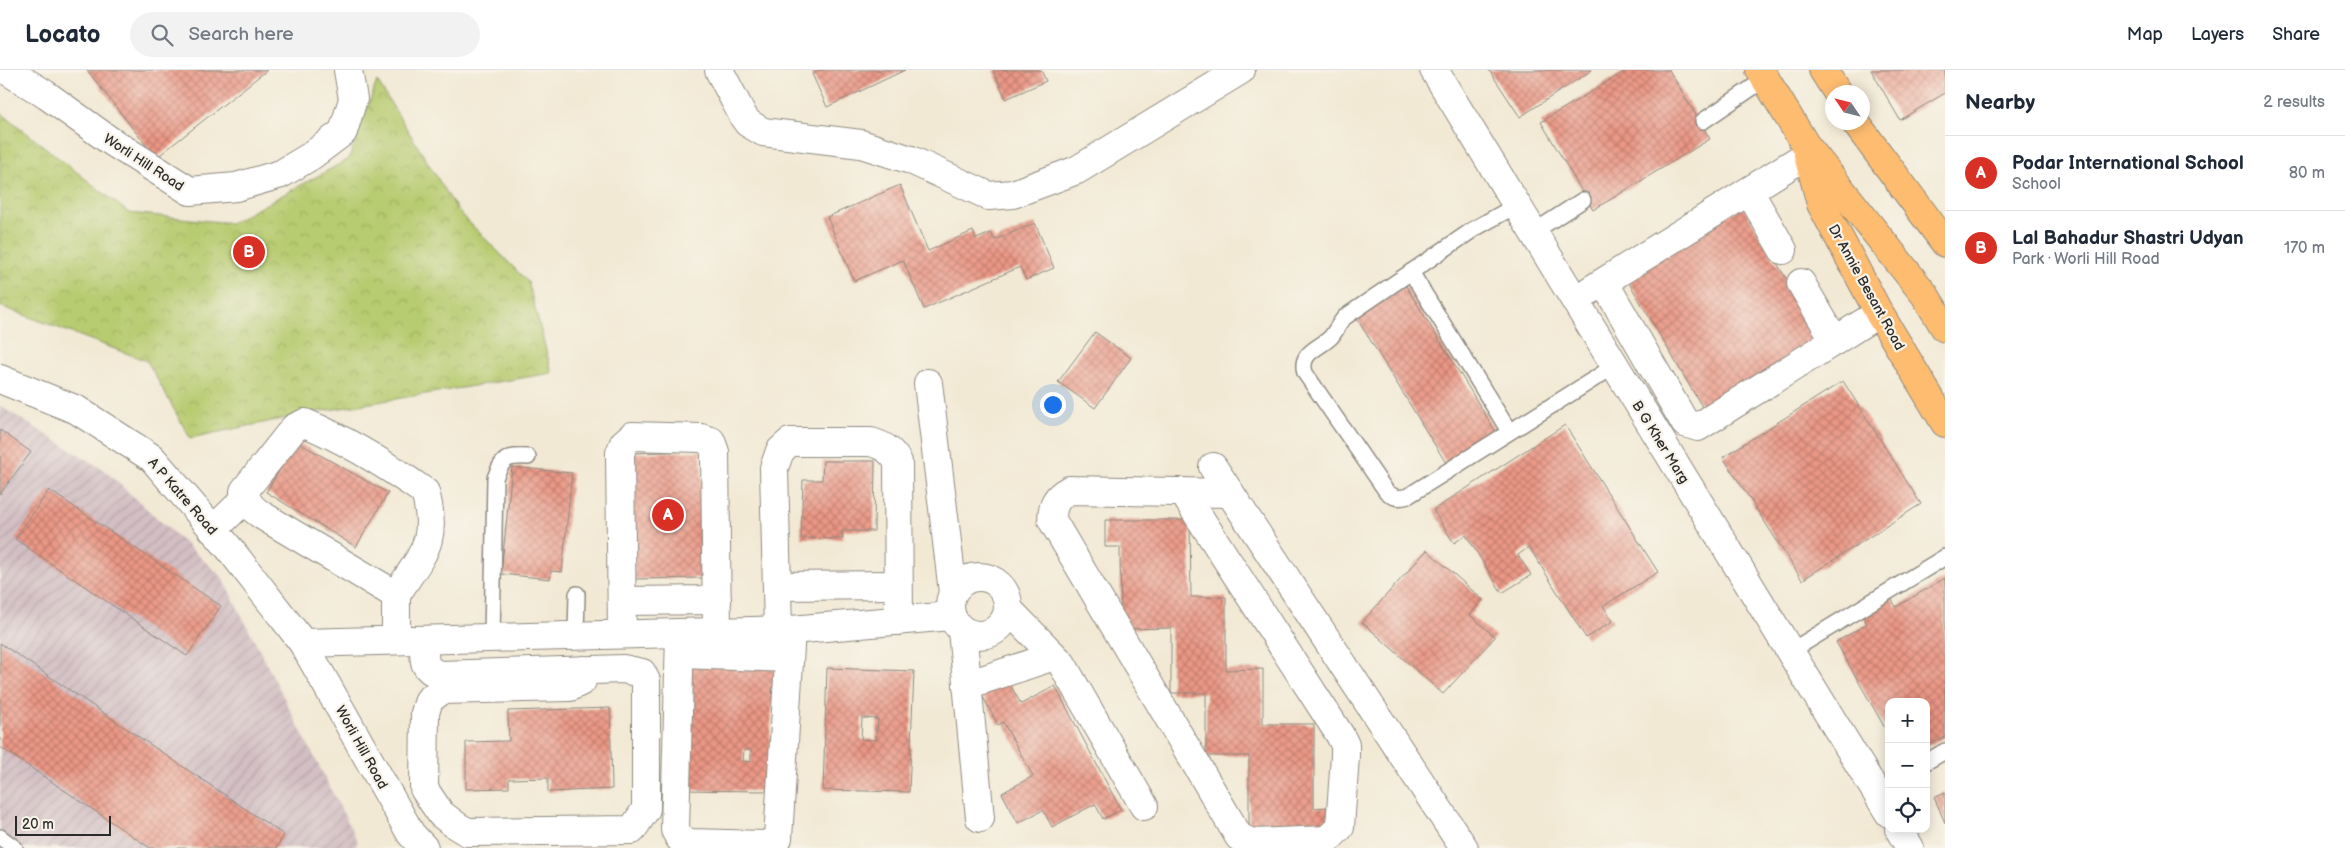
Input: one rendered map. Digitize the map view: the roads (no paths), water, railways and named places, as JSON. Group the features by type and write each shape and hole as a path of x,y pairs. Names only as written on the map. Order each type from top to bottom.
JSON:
{"main road":[{"path":"1823,70 1833,85"},
{"name":"Dr Annie Besant Road","path":"1763,75 1807,149 1924,295 1945,328"},
{"path":"1861,130 1945,243"},
{"name":"Dr Annie Besant Road","path":"1807,149 1821,204 1879,313 1945,423"}],"street":[{"name":"Worli Hill Road","path":"6,70 45,94 109,140 190,191 236,187 280,174 311,156 343,132 353,99 348,70"},
{"path":"719,70 743,116 748,123 763,132 862,144 911,160 989,196 1014,194 1077,170 1241,70"},
{"name":"B G Kher Marg","path":"1434,70 1614,367 1884,796"},
{"path":"1574,301 1749,191 1807,149"},
{"path":"1749,191 1783,250"},
{"path":"1604,282 1685,423 1698,427 1879,313"},
{"path":"1801,283 1834,341"},
{"name":"A P Katre Road","path":"0,379 77,410 152,458 213,530 303,643"},
{"path":"928,383 955,613 968,685 980,818"},
{"path":"396,595 251,508 244,491 294,428 305,423 324,431 398,473 425,492 431,515 429,543 396,595 396,640"},
{"path":"424,640 425,666 430,672 440,675 596,670 624,669 642,673 646,681 646,809 632,830 467,832 441,814 424,789 425,713 429,700 434,694 442,690 570,687 582,681 596,670 616,634 622,601 620,453 624,443 632,436 701,438 712,441 715,452 717,632"},
{"path":"680,643 674,830 680,838 690,843 766,845 778,838 788,658 777,586 774,468 780,451 790,442 871,442 882,445 892,452 898,462 899,621"},
{"path":"1213,466 1464,848"},
{"path":"1182,492 1345,745 1340,827 1327,840 1246,845 1239,837 1052,520 1054,504 1059,496 1069,490 1182,492 1230,493"},
{"path":"213,530 246,498"},
{"path":"973,577 986,578 998,584 1006,595 1008,608 1004,622 994,631 981,636 968,634 955,613 962,583 973,577"},
{"path":"777,586 898,585"},
{"path":"622,601 716,600"},
{"path":"1008,608 1062,664 1144,806"},
{"path":"680,643 717,632 784,630 899,621 955,613"},
{"path":"303,643 616,634 788,658"},
{"name":"Worli Hill Road","path":"303,643 411,834 424,848"},
{"path":"968,685 1054,656"},
{"path":"1901,833 1910,848"}],"lane":[{"path":"1703,121 1763,75"},
{"path":"1532,233 1583,200"},
{"path":"1515,206 1474,229 1345,317 1332,336 1310,352 1303,366 1304,373 1386,491 1392,496 1400,498 1408,496 1614,367"},
{"path":"1411,272 1509,431"},
{"path":"492,638 495,478 502,462 506,459 511,456 528,457"},
{"path":"1791,651 1945,557"},
{"path":"576,636 577,594"},
{"path":"1930,760 1945,751"},
{"path":"0,837 15,848"}],"place":[{"name":"Lal Bahadur Shastri Udyan","path":"249,252"},
{"name":"Podar International School","path":"668,515"}]}
